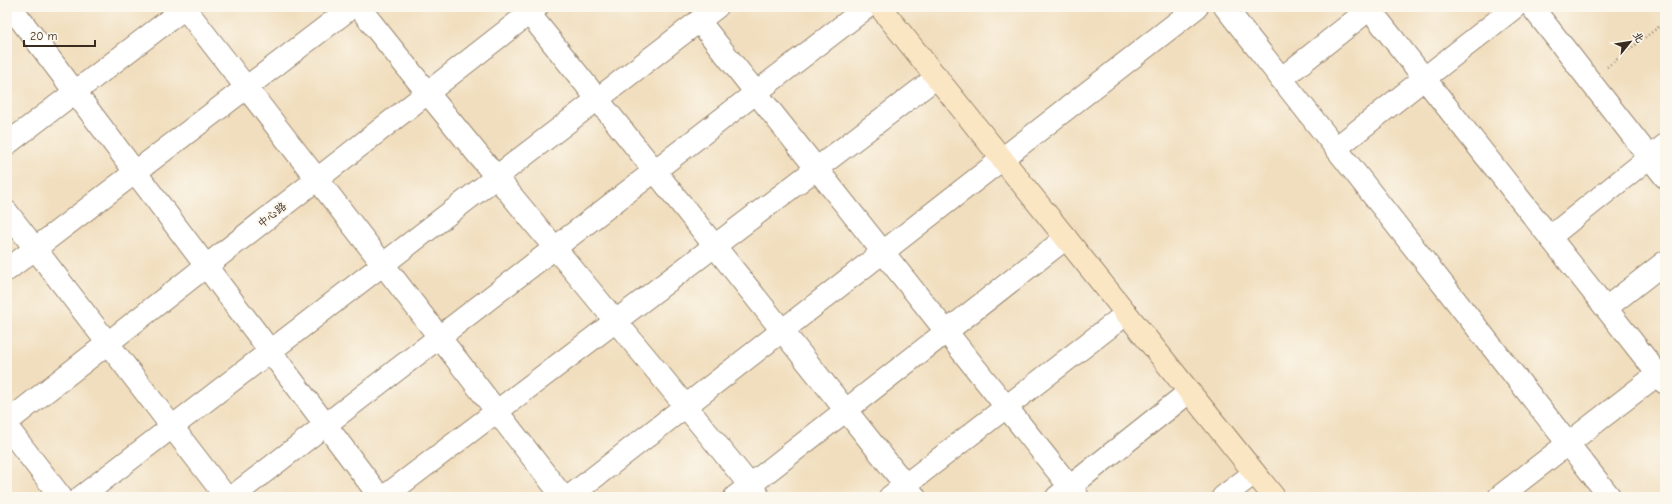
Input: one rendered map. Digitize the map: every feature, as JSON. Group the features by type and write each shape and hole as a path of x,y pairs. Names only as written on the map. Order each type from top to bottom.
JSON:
{"street":[{"path":"7,144 185,7 563,497"},
{"path":"7,270 352,7"},
{"path":"359,7 426,93 686,406 748,493 846,410 1066,238"},
{"path":"81,497 717,7"},
{"path":"232,497 867,7"},
{"path":"880,7 1274,497"},
{"path":"569,497 1197,7"},
{"path":"1225,7 1610,497"},
{"path":"1336,148 1515,7"},
{"path":"1532,7 1590,81 1657,151 1665,177"},
{"path":"1281,78 1370,8 1662,378 1568,443 1499,497"},
{"path":"530,9 598,99 846,410 903,493 1006,407 1126,314"},
{"name":"中心路","path":"7,422 426,93 530,9"},
{"path":"15,12 380,497"},
{"path":"699,21 1006,407 1068,493 1190,392"},
{"path":"384,497 937,77"},
{"path":"1550,237 1657,151"},
{"path":"7,212 226,497"},
{"path":"1606,308 1665,262"},
{"path":"7,427 61,497"},
{"path":"1223,497 1254,473"}],"path":[{"path":"1590,81 1665,22"}]}
